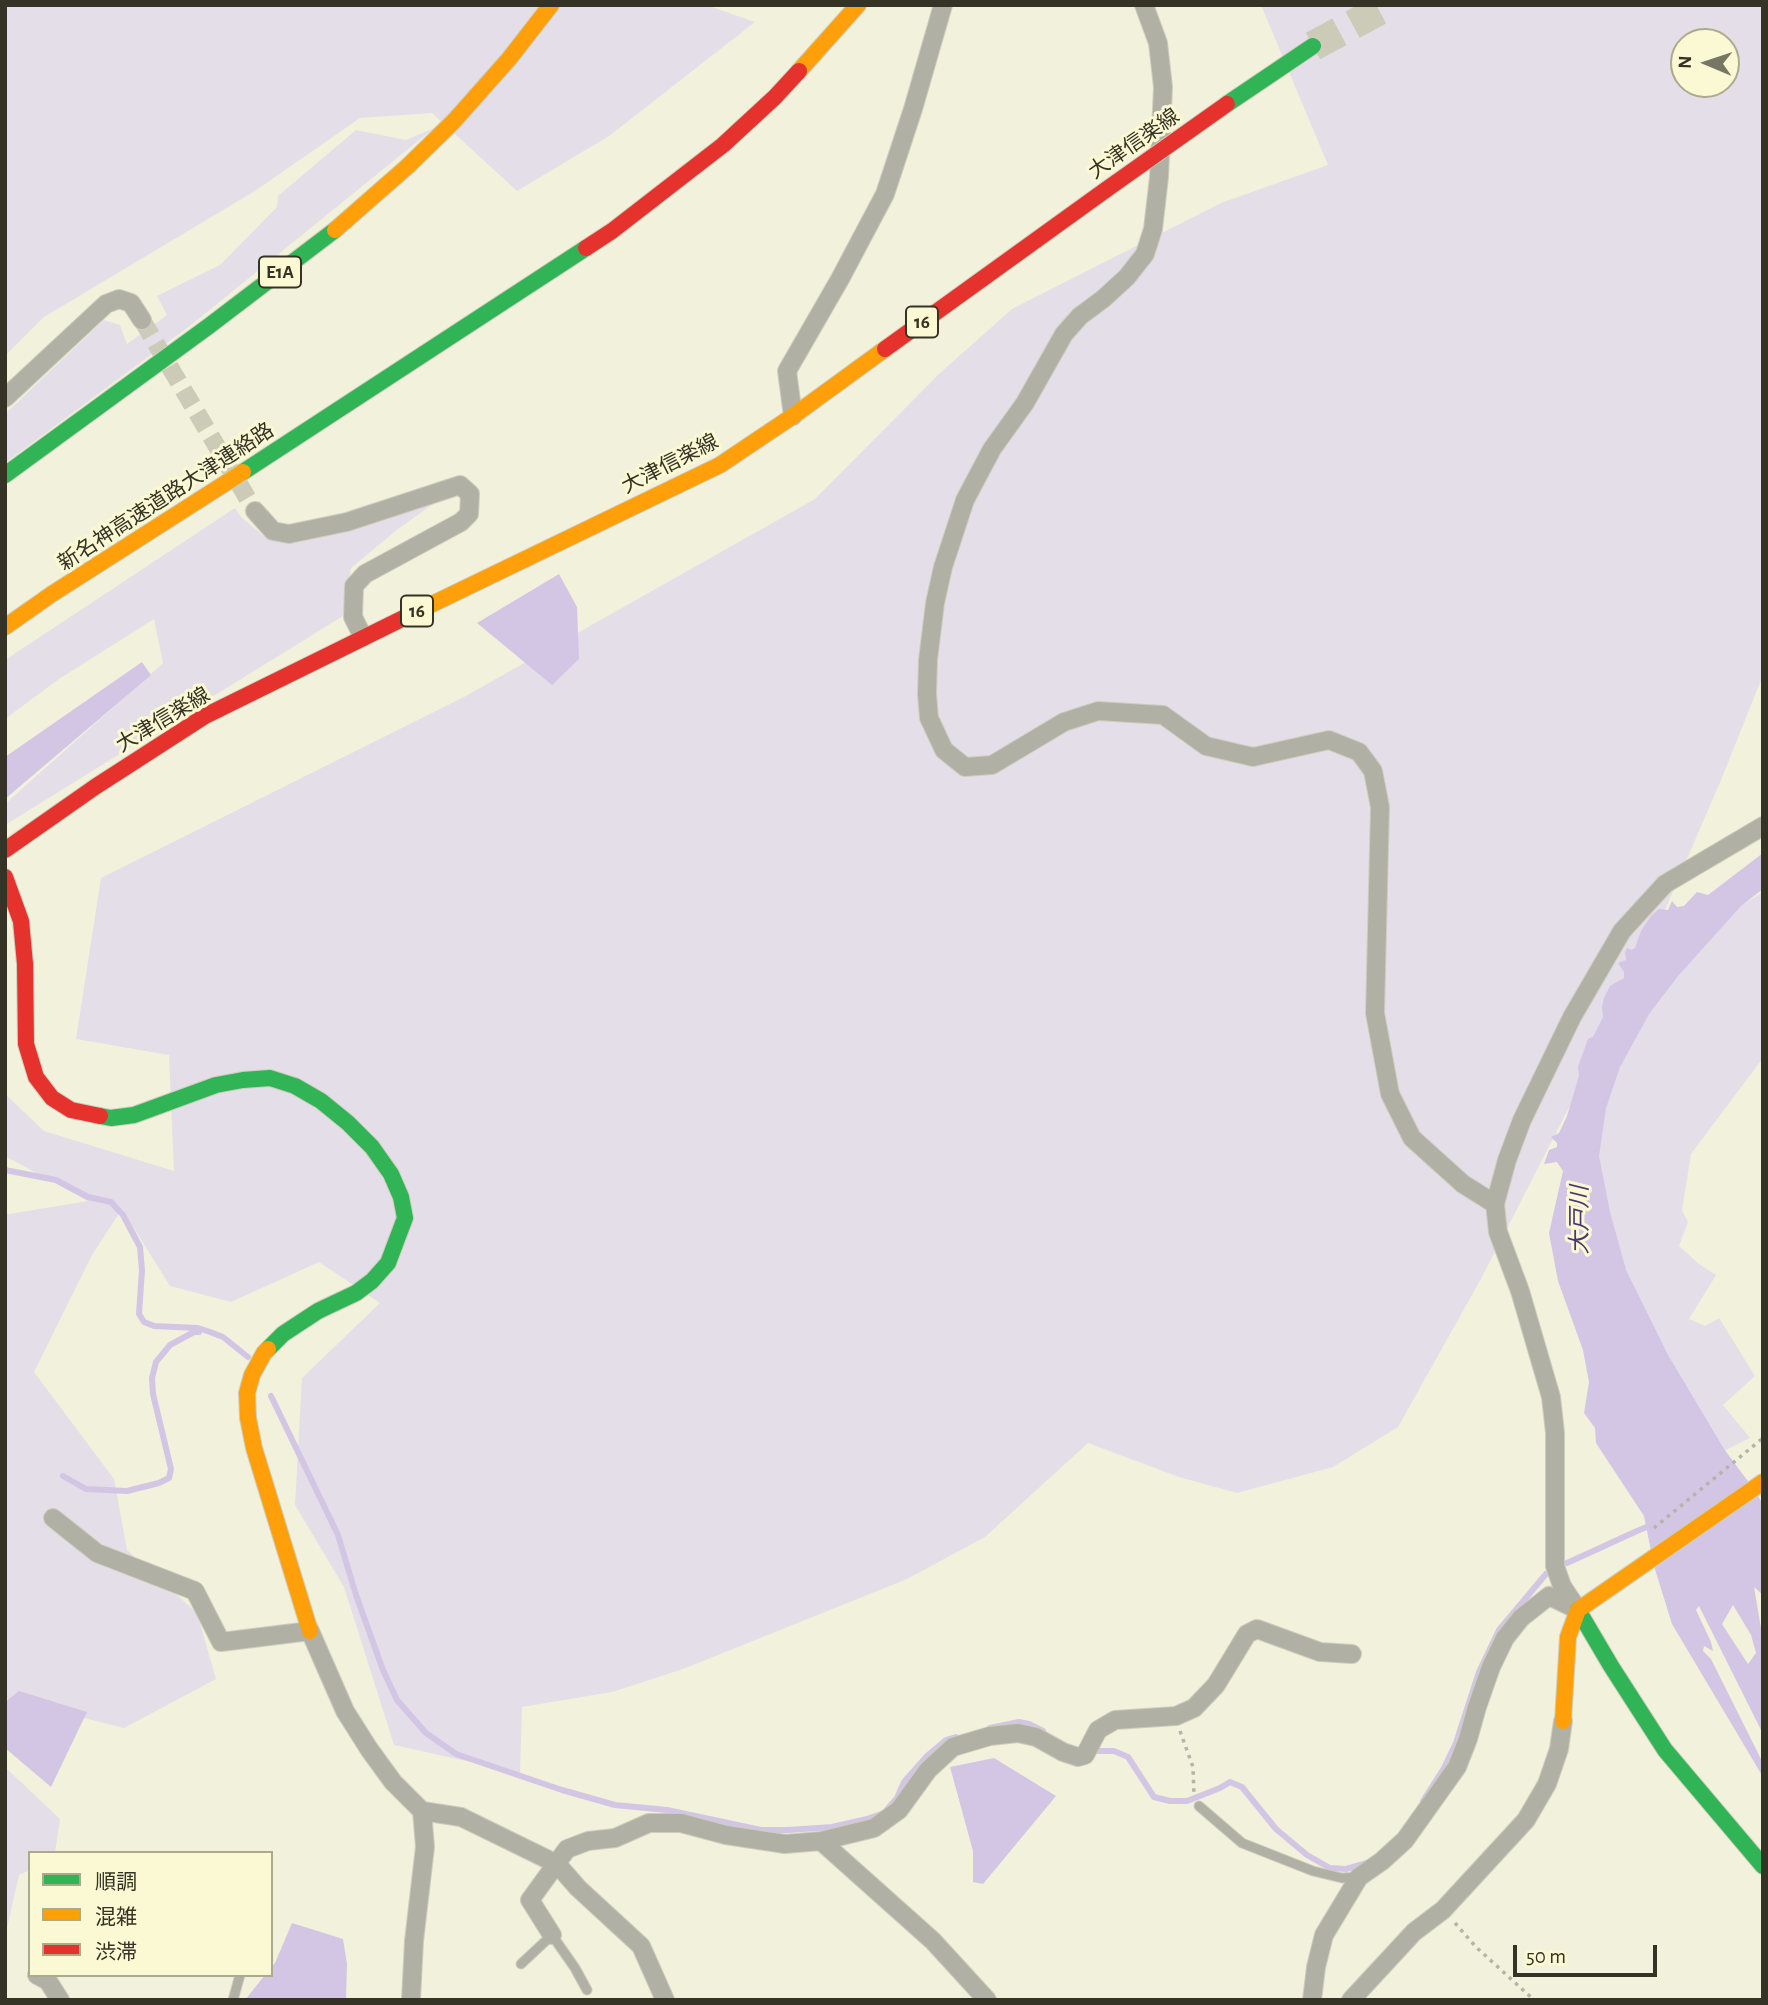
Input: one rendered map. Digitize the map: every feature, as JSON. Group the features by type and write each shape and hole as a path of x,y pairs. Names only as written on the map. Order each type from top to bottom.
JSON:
{"main road":[{"name":"E1A","path":"5,475 332,232 408,166 454,121 509,59 551,5"},
{"name":"新名神高速道路大津連絡路","path":"5,626 351,404 612,231 723,145 775,97 858,5"},
{"name":"大津信楽線","path":"5,850 94,787 205,716 720,465 1312,46"},
{"path":"5,877 21,920 25,964 26,1044 36,1077 52,1098 71,1110 111,1118 134,1115 216,1085 243,1080 270,1079 295,1086 321,1101 372,1147 391,1174 401,1197 405,1219 388,1263 356,1293 318,1311 283,1334 264,1353 252,1375 247,1393 248,1418 254,1448 310,1631"},
{"path":"1563,1721 1568,1637 1578,1610 1763,1482"},
{"path":"1578,1610 1665,1750 1763,1866"}],"street":[{"path":"793,415 787,371 885,194 943,5"},
{"path":"1144,5 1158,43 1163,87 1159,177 1153,229 1145,254 1127,277 1080,316 1064,334 1025,403 992,449 965,500 943,567 935,603 926,694 929,718 944,750 965,767 992,765 1064,722 1098,711 1163,715 1206,746 1253,757 1329,740 1359,752 1373,771 1380,807 1375,1013 1390,1094 1412,1138 1463,1184 1495,1204"},
{"path":"5,398 106,304 119,299 131,303 142,320"},
{"path":"256,511 273,531 289,534 347,522 460,485 470,494 469,514 461,522 365,574 354,586 353,617 363,637"},
{"path":"1578,1610 1562,1586 1555,1566 1555,1433 1551,1397 1520,1291 1498,1232 1495,1204 1522,1120 1572,1017 1622,931 1665,884 1763,826"},
{"path":"53,1518 97,1553 195,1591 221,1642 310,1631 345,1711 393,1782 422,1811 461,1817 557,1864 578,1888 641,1946 665,2000"},
{"path":"1312,2000 1315,1967 1324,1935 1359,1877 1405,1840 1457,1766 1491,1667 1505,1638 1521,1618 1549,1596 1578,1610"},
{"path":"552,1935 530,1900 567,1849 588,1840 615,1838 649,1823 681,1823 726,1835 785,1844 821,1841 874,1828 899,1810 928,1770 953,1746 1018,1732 1036,1737 1078,1757 1088,1750 1098,1730 1115,1720 1176,1716 1194,1708 1216,1685 1247,1634 1257,1629 1320,1652 1352,1654"},
{"path":"1351,2000 1413,1932 1443,1910 1526,1820 1547,1784 1559,1749 1563,1721"},
{"path":"411,2000 414,1941 425,1847 422,1811"},
{"path":"821,1841 933,1941 987,2000"},
{"path":"40,1977 48,1981 60,2000"}],"lane":[{"path":"1199,1805 1242,1843 1314,1871 1342,1878 1359,1877"},
{"path":"521,1964 552,1935 587,1990"},
{"path":"233,2000 239,1977"}],"path":[{"path":"1652,1530 1763,1438"},
{"path":"1176,1716 1187,1756 1193,1767 1192,1792"},
{"path":"1443,1910 1476,1947 1534,2000"}],"shaded area":[{"path":"5,5 706,5 755,22 609,136 517,191 432,113 360,118 255,191 44,317 5,356"},
{"path":"1261,5 1763,5 1763,675 1636,977 1482,1277 1398,1427 1333,1467 1237,1493 1179,1477 1088,1443 985,1537 907,1579 683,1669 612,1692 522,1707 520,1773 394,1745 344,1587 295,1505 302,1378 380,1303 319,1262 231,1302 170,1286 122,1209 92,1255 34,1372 114,1479 127,1550 197,1613 216,1679 124,1728 5,1698 5,1213 88,1201 5,1156 5,1094 44,1131 174,1171 169,1055 76,1039 101,878 464,697 815,499 939,374 1012,309 1221,203 1328,165"},
{"path":"434,128 191,325 5,463 5,414 104,320 120,325 127,344 167,315 157,296 220,265 277,207 278,196 356,130 406,140"},
{"path":"440,499 351,568 343,616 5,825 5,804 163,663 154,619 59,679 5,719 5,660 235,508 241,517 266,538 292,539"},
{"path":"1763,892 1763,1058 1691,1154 1682,1210 1688,1222 1679,1246 1716,1275 1689,1319 1705,1326 1719,1318 1755,1376 1723,1405 1750,1438 1716,1455 1651,1354 1588,1163 1612,1064 1701,930"},
{"path":"5,1767 60,1819 55,1851 28,1851 28,1871 19,1875 5,1937"}],"water":[{"path":"559,574 577,607 579,659 552,685 477,623"},
{"path":"142,662 151,675 5,799 5,757"},
{"name":"大戸川","path":"1763,853 1763,889 1741,906 1678,976 1649,1014 1620,1067 1606,1108 1599,1156 1610,1212 1626,1270 1668,1355 1724,1449 1763,1505 1763,1595 1754,1587 1763,1640 1763,1734 1699,1606 1696,1610 1713,1651 1704,1646 1703,1651 1711,1659 1763,1763 1763,1777 1672,1624 1654,1566 1644,1516 1596,1443 1595,1428 1584,1413 1589,1382 1583,1350 1558,1281 1549,1233 1563,1171 1557,1162 1544,1164 1549,1150 1557,1147 1551,1137 1559,1133 1567,1116 1579,1076 1578,1067 1588,1039 1593,1037 1603,1017 1604,998 1610,986 1624,978 1624,972 1618,963 1626,960 1627,948 1635,948 1641,931 1659,909 1668,910 1672,901 1677,907 1684,906 1697,892 1708,895","holes":["1733,1605 1751,1635 1756,1653 1748,1664 1722,1624"]},
{"path":"19,1691 87,1712 51,1787 5,1748 5,1702"},
{"path":"994,1758 1056,1796 983,1884 973,1882 973,1851 950,1767"},
{"path":"292,1923 343,1939 347,1964 346,2000 245,2000 263,1977 273,1977 275,1963"}],"waterway":[{"path":"5,1170 56,1180 88,1197 111,1202 123,1215 140,1247 142,1270 139,1314 144,1322 154,1326 198,1328 210,1332 223,1337 248,1357"},
{"path":"63,1476 86,1489 127,1491 169,1478 171,1469 153,1394 152,1378 156,1362 170,1345 199,1332"},
{"path":"271,1396 338,1535 356,1595 383,1670 397,1700 426,1733 456,1754 615,1805 667,1810 761,1830 788,1830 832,1827 884,1813 897,1798 904,1782 927,1756 946,1740 956,1737"},
{"path":"1567,1563 1654,1524"},
{"path":"1423,1801 1456,1743 1479,1672 1499,1630 1546,1574"},
{"path":"990,1728 1019,1722 1043,1731"},
{"path":"1091,1751 1114,1751 1128,1757 1154,1797 1170,1801 1187,1801 1230,1782 1242,1787 1276,1829 1307,1855 1330,1868 1346,1869 1367,1863"}],"tunnel":[{"path":"1313,46 1389,5"},
{"path":"142,320 255,511"}],"traffic: fast":[{"path":"1227,104 1313,46"},
{"path":"5,475 335,230"},
{"path":"243,472 586,248"},
{"path":"100,1116 111,1118 134,1115 216,1085 270,1078 295,1086 321,1101 372,1147 391,1174 401,1197 405,1218 388,1263 372,1281 356,1293 318,1311 283,1334 268,1349"},
{"path":"1578,1610 1665,1750 1763,1866"}],"traffic: slow":[{"path":"335,230 408,166 454,121 509,59 551,5"},
{"path":"799,71 858,5"},
{"path":"420,610 720,465 885,349"},
{"path":"5,627 243,472"},
{"path":"268,1349 252,1375 247,1393 248,1418 254,1448 310,1631"},
{"path":"1563,1721 1568,1637 1578,1610 1763,1482"}],"traffic: jam":[{"path":"586,248 723,145 799,71"},
{"path":"1107,189 1227,104"},
{"path":"885,349 1107,189"},
{"path":"5,850 95,787 205,716 420,610"},
{"path":"5,877 21,921 25,964 26,1044 36,1077 52,1098 71,1110 100,1116"}]}
